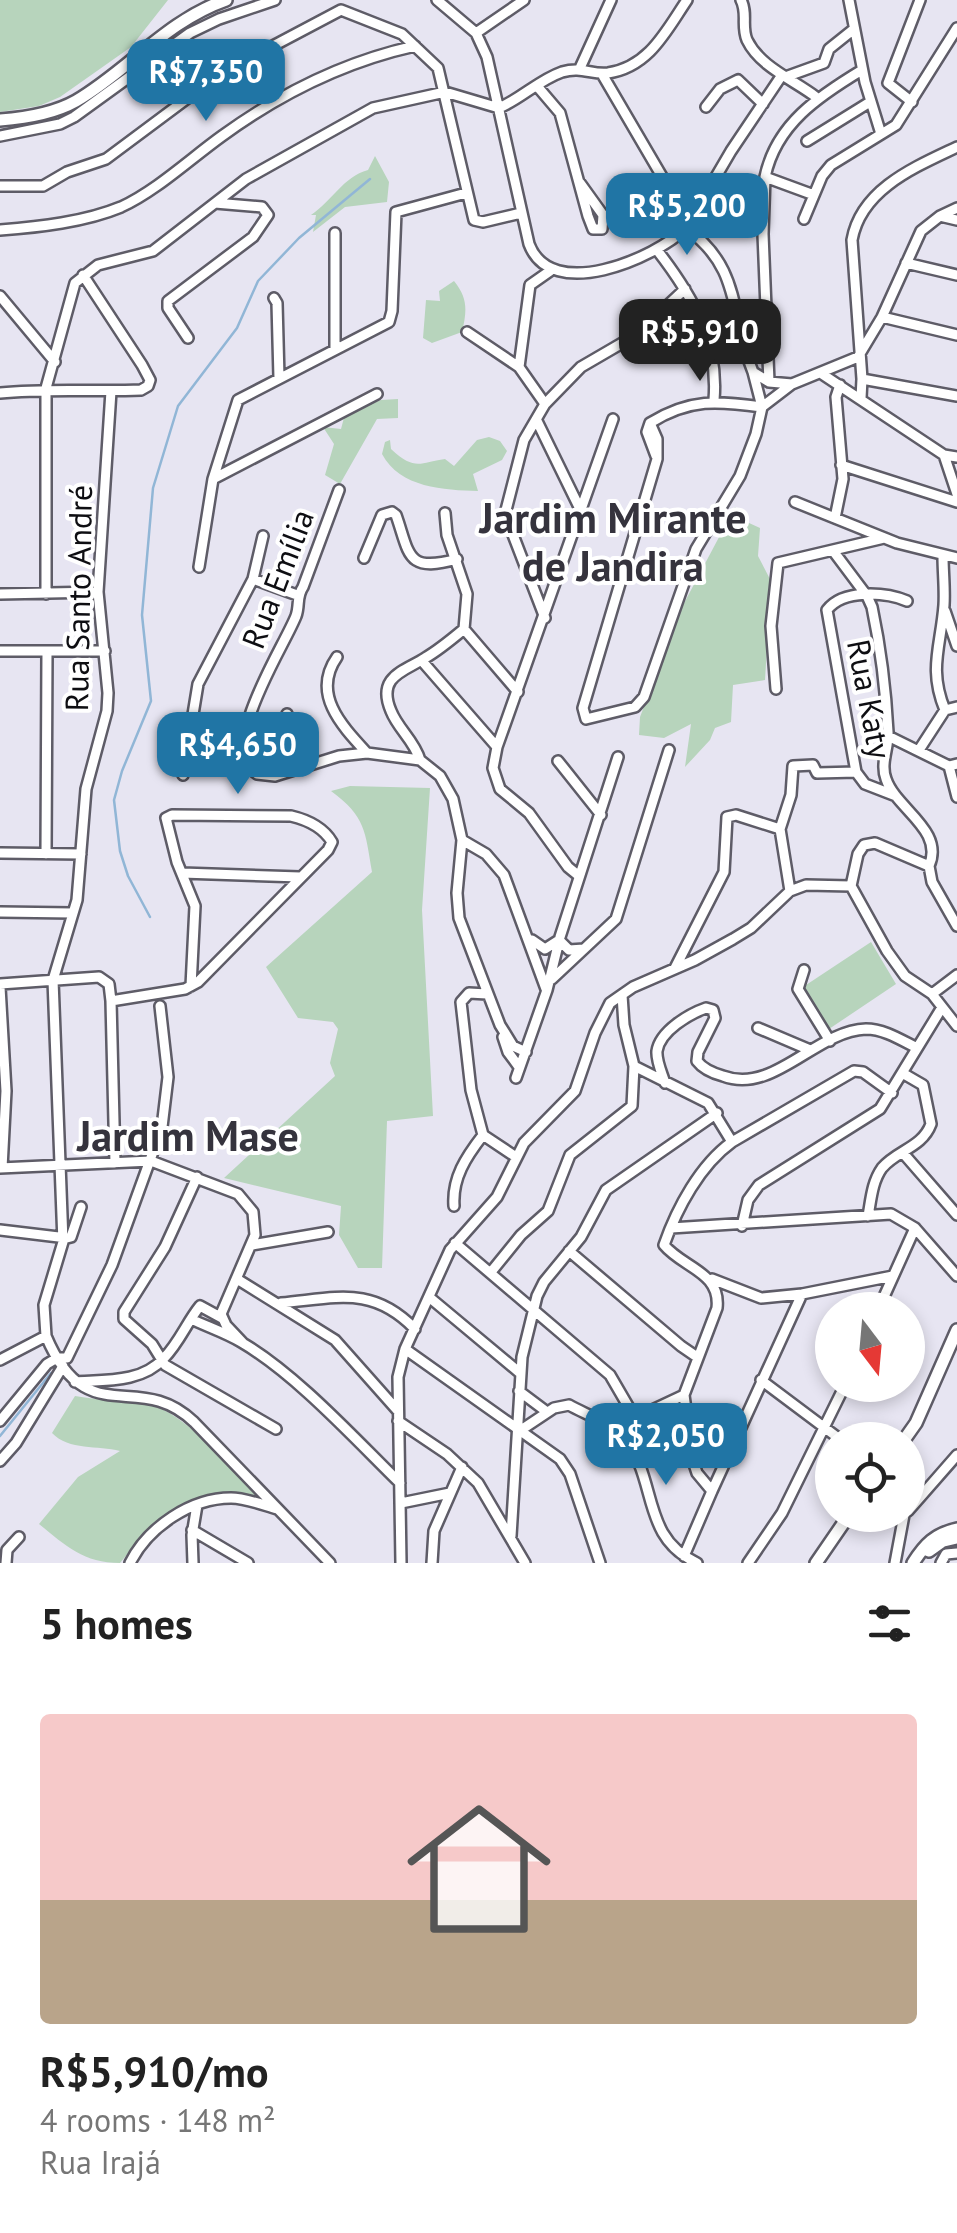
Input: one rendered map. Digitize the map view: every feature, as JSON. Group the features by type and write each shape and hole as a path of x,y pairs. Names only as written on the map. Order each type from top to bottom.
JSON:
{"main road":[{"path":"0,120 42,114 76,100 162,34 196,12 226,0"},
{"path":"917,1422 957,1330"},
{"path":"913,1563 925,1544 938,1534 957,1529"},
{"path":"816,1563 837,1532"},
{"path":"922,1563 934,1546 957,1538"}],"street":[{"path":"0,136 60,124 190,33 219,18 275,0"},
{"path":"437,0 476,34 487,56 533,256 550,271 574,274 599,270 656,250 687,225 785,76 824,62 828,50 854,29"},
{"path":"580,68 610,0"},
{"path":"46,594 46,388 70,291 83,275 104,262 153,251 246,179 361,113 392,102 445,92 499,108 552,76 580,68 602,74 632,65 648,55 687,0"},
{"path":"741,0 748,42 785,76 816,97"},
{"path":"849,0 862,70 881,134"},
{"path":"912,102 888,83 920,0"},
{"path":"476,34 521,1"},
{"path":"0,186 42,186 67,172 106,159 220,74 334,11 346,10 384,26 415,46 438,68 472,216 478,222 521,213"},
{"path":"804,219 831,165 896,125 957,28"},
{"path":"0,230 46,225 123,206 296,89 353,62 415,46"},
{"path":"769,382 763,234 768,163 790,126 816,97 862,70"},
{"path":"602,74 687,225 724,268 762,407 740,476 706,529 684,577 644,697 635,707 586,719 583,708 657,459 658,438 650,422 714,400 762,407 792,384 858,357 882,318 921,231 957,208"},
{"path":"706,107 720,89 738,80 763,104"},
{"path":"537,86 560,114 591,225 602,229 605,221 600,208 580,184"},
{"path":"807,141 870,102"},
{"path":"861,398 852,240 857,220 886,186 957,147"},
{"path":"766,177 814,195"},
{"path":"200,567 214,479 238,400 380,328 391,317 396,212 466,193"},
{"path":"188,338 168,308 170,299 254,237 268,215 262,207 215,203"},
{"path":"940,216 957,220"},
{"path":"335,233 335,350"},
{"path":"656,250 696,305 716,365 714,400"},
{"path":"906,263 957,275"},
{"path":"519,367 530,286 550,271"},
{"path":"0,393 46,388 141,390 148,386 150,380 83,275"},
{"path":"545,618 505,514 524,440 545,404 581,368 636,334 686,289"},
{"path":"0,296 55,362"},
{"path":"274,298 279,378"},
{"path":"882,318 957,334"},
{"path":"467,332 519,367 545,404"},
{"path":"753,372 769,382 792,384"},
{"path":"822,374 944,455 957,457"},
{"path":"862,378 957,396"},
{"path":"835,518 842,494 836,397 840,385"},
{"name":"Rua Santo André","path":"62,1237 54,980 80,880 86,789 107,711 98,592 110,391"},
{"path":"214,479 376,394"},
{"path":"579,876 568,867 529,813 496,784 493,768 497,747 613,418"},
{"path":"537,422 581,511"},
{"path":"944,455 957,494"},
{"path":"841,465 957,502"},
{"name":"Rua Emília","path":"338,490 297,596 296,615 250,717 244,751 247,766 256,774 275,776 339,756 367,753 420,760"},
{"path":"795,502 884,538 957,558"},
{"path":"364,558 382,515 392,512 413,560 432,564 457,559"},
{"path":"445,513 445,528 468,594 464,628 422,661 401,669 390,683 388,700 420,760 448,787 458,813 462,840 457,908 508,1052 520,1067"},
{"path":"184,775 198,684 254,579 263,536"},
{"path":"776,690 771,626 776,567 783,560 834,552 884,538"},
{"path":"834,552 867,596 876,631 888,736 886,779 932,845 932,882 957,926"},
{"path":"943,556 944,607 935,662 945,710"},
{"path":"254,579 297,596"},
{"path":"0,594 98,592"},
{"name":"Rua Katy","path":"899,797 865,784 856,772 827,610 839,600 867,596 885,594 907,601"},
{"path":"944,607 957,646"},
{"path":"464,628 518,692"},
{"path":"0,651 105,651"},
{"path":"46,854 47,651"},
{"path":"337,657 328,678 330,704 338,721 367,753"},
{"path":"422,661 497,747"},
{"path":"919,750 945,710 957,707"},
{"path":"286,714 303,768"},
{"path":"888,736 953,764 957,797"},
{"path":"546,983 608,928 620,908 669,750"},
{"path":"516,1078 618,758"},
{"path":"558,761 601,815"},
{"path":"790,891 780,828 791,796 791,768 813,765 817,773 856,772"},
{"path":"111,1001 191,986 328,850 331,839 308,822 291,816 166,818 195,906 191,986"},
{"path":"674,970 724,872 727,816 780,828"},
{"path":"462,840 486,854 498,867 546,983"},
{"path":"929,866 870,843 859,851 852,886 900,969 912,983 932,994 957,1026"},
{"path":"0,853 81,854"},
{"path":"182,873 300,877"},
{"path":"399,1560 402,1504 398,1377 405,1349 454,1243 497,1198 516,1158 539,1125 575,1091 601,1017 610,1003 751,928 790,891 806,885 852,886"},
{"path":"0,912 72,913"},
{"path":"520,920 536,945 545,949 559,945 572,950 585,948"},
{"path":"559,945 559,972"},
{"path":"804,970 798,989 830,1041"},
{"path":"932,994 957,975"},
{"path":"115,1163 108,984 99,977 0,985 6,1090 1,1168 115,1163 150,1161 238,1194 248,1204 256,1224 252,1244 222,1306 222,1318"},
{"path":"487,994 474,992 464,996 460,1011 474,1102 483,1136 516,1158"},
{"path":"491,1272 548,1211 570,1155 632,1106 634,1066 624,1026 622,994"},
{"path":"0,1421 47,1364 67,1358 98,1298 162,1127 168,1077 160,1006"},
{"path":"665,1083 657,1053 659,1045 680,1023 706,1008 716,1018 697,1061 720,1076 752,1080 830,1041 866,1030 889,1034 917,1048"},
{"path":"742,1226 746,1205 759,1185 880,1109 941,1009"},
{"path":"500,1025 513,1046 526,1052"},
{"path":"758,1028 810,1050"},
{"path":"634,1066 708,1103 732,1142"},
{"path":"892,1093 863,1072 854,1071 732,1142 707,1165 664,1245 675,1257 710,1279 761,1298 894,1276"},
{"path":"868,1216 880,1171 923,1139 931,1124 923,1085 904,1074"},
{"path":"510,1536 520,1373 534,1308 544,1282 581,1237 606,1190 717,1113"},
{"path":"454,1206 453,1190 462,1166 483,1136"},
{"path":"903,1153 948,1200 957,1215"},
{"path":"197,1177 164,1246 124,1312 128,1325 152,1344 162,1362 276,1429"},
{"path":"0,1230 71,1237 81,1207"},
{"path":"672,1228 891,1214 907,1220 957,1276"},
{"path":"886,1292 915,1228"},
{"path":"252,1244 328,1232"},
{"path":"62,1237 63,1249 44,1305 46,1336 75,1382 97,1394 160,1400 173,1405 330,1563"},
{"path":"454,1243 610,1376 636,1418"},
{"path":"568,1251 697,1356"},
{"path":"237,1279 335,1340 398,1416 478,1483 525,1563"},
{"path":"710,1279 718,1295 717,1308 684,1396 693,1461 712,1491"},
{"path":"684,1556 802,1294"},
{"path":"278,1303 361,1297 386,1304 415,1329"},
{"path":"429,1297 520,1373"},
{"path":"75,1382 134,1377 162,1362 203,1306 313,1398 400,1483"},
{"path":"191,1319 243,1343"},
{"path":"0,1360 46,1336"},
{"path":"405,1349 518,1432 544,1445 570,1474 600,1563"},
{"path":"0,1461 10,1452 60,1362"},
{"path":"761,1380 816,1422"},
{"path":"520,1390 547,1412"},
{"path":"620,1433 636,1418 684,1396"},
{"path":"518,1432 547,1412 569,1405 620,1433 637,1460 666,1541 696,1563"},
{"path":"748,1563 782,1513 815,1451"},
{"path":"925,1490 956,1457"},
{"path":"432,1563 434,1531 462,1467"},
{"path":"402,1504 450,1493"},
{"path":"130,1563 156,1530 196,1505 236,1498 280,1510"},
{"path":"193,1563 196,1505"},
{"path":"192,1530 248,1563"},
{"path":"895,1563 900,1532"},
{"path":"6,1563 8,1550 19,1537"},
{"path":"309,1563 316,1548"},
{"path":"941,1563 946,1554 957,1553"}],"green space":[{"path":"0,0 168,0 131,47 60,97 39,106 0,112"},
{"path":"375,156 389,182 387,202 345,207 313,232 316,215 311,215 352,178 368,170"},
{"path":"454,281 465,305 462,332 432,343 423,338 426,300 440,301 439,291"},
{"path":"398,399 398,418 377,419 340,484 325,475 334,444 323,427 341,429 345,414 381,400"},
{"path":"489,437 500,441 507,451 502,460 473,474 478,491 437,488 411,480 382,454 385,442 390,440 391,449 412,463 445,459 454,466 477,440"},
{"path":"735,507 749,523 760,528 758,556 771,581 765,680 733,685 731,722 715,728 710,740 685,767 691,724 664,738 639,735 640,717 682,607"},
{"path":"350,786 430,788 422,910 433,1116 387,1121 382,1268 358,1268 339,1235 341,1206 224,1178 335,1076 330,1063 338,1029 333,1022 298,1018 266,967 372,872 358,817 331,791"},
{"path":"871,942 896,984 829,1029 803,987"},
{"path":"75,1396 140,1403 172,1414 264,1500 218,1495 182,1506 150,1529 120,1563 76,1552 39,1524 78,1477 120,1451 67,1443 52,1433"}],"waterway":[{"path":"150,917 128,876 120,851 114,800 151,701 142,615 153,488 178,406 237,328 258,281 299,238 370,179"},
{"path":"0,1436 51,1373"}],"district":[{"name":"Jardim Mirante de Jandira","path":"613,542"},
{"name":"Jardim Mase","path":"188,1136"}]}
